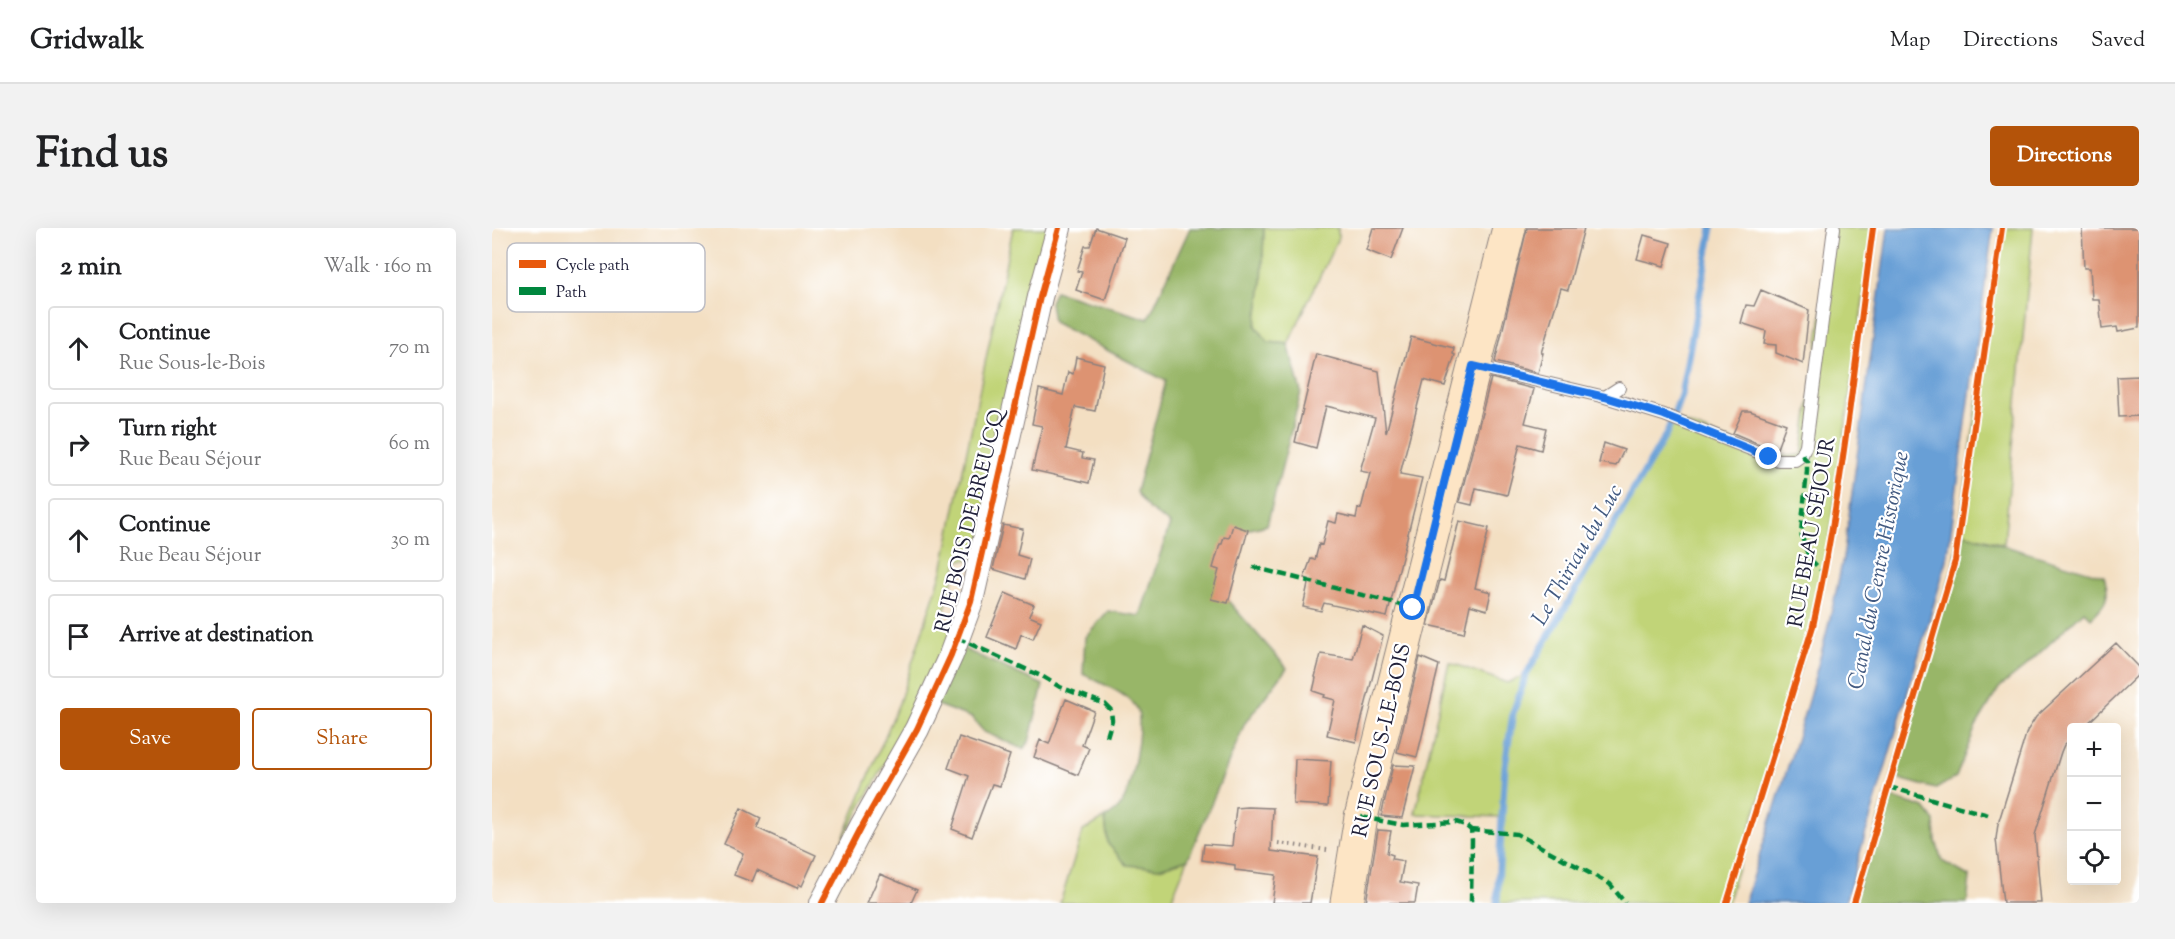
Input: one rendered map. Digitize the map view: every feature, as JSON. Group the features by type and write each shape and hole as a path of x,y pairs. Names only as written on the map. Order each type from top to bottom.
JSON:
{"street":[{"name":"RUE BOIS DE BREUCQ","path":"822,903 917,729 951,656 971,601 1040,297 1059,228"},
{"name":"RUE SOUS-LE-BOIS","path":"1347,903 1361,818 1509,228"}],"lane":[{"name":"RUE BEAU SÉJOUR","path":"1605,397 1664,415 1778,460 1795,460 1802,455 1806,445 1834,228"},
{"path":"1473,366 1605,397 1619,388"}],"path":[{"path":"1278,843 1327,850"}],"green space":[{"path":"1013,228 1059,228 981,559 959,560 942,619 959,632 841,843 899,703 942,571"},
{"path":"1190,228 1264,228 1262,283 1256,326 1268,342 1288,344 1301,392 1267,525 1233,533 1216,587 1287,668 1245,723 1188,859 1159,868 1127,865 1108,844 1105,818 1119,808 1126,796 1136,756 1139,717 1137,709 1128,698 1083,674 1085,637 1108,611 1140,616 1170,524 1149,509 1136,492 1166,381 1053,322 1050,302 1055,291 1148,319"},
{"path":"1264,228 1338,228 1338,238 1288,344 1268,342 1256,326 1262,283"},
{"path":"1834,228 1873,228 1828,552 1813,626 1727,903 1497,903 1502,817 1415,814 1449,662 1507,683 1526,675 1667,433 1673,418 1769,457 1802,455"},
{"path":"2002,228 2033,228 2004,544 1959,532"},
{"path":"1959,532 2104,576 2107,595 2104,604 2091,618 2084,611 2024,668 1999,688 1976,726 1956,777 1936,789 1892,777 1955,561"},
{"path":"955,645 1043,685 1029,742 1023,749 984,732 972,718 929,702"},
{"path":"1886,796 1925,808 1935,821 1936,841 1942,861 1970,877 1967,903 1853,903"},
{"path":"1105,818 1108,844 1159,868 1188,859 1170,903 1060,903 1083,831"}],"water":[{"name":"Canal du Centre Historique","path":"1888,228 1993,228 1947,560 1845,903 1744,903 1800,729 1835,597 1844,552"}],"building":[{"path":"1096,228 1125,238 1105,300 1076,290 1082,272 1077,271 1085,246 1090,246"},
{"path":"1373,228 1403,228 1391,260 1366,250"},
{"path":"1527,228 1584,228 1568,290 1561,288 1541,353 1543,353 1538,373 1495,362"},
{"path":"2082,228 2139,228 2139,328 2118,332 2117,327 2102,329 2099,299 2092,299 2090,268 2084,268"},
{"path":"1644,235 1671,243 1664,266 1637,259"},
{"path":"1761,290 1809,310 1803,364 1776,353 1776,345 1764,344 1766,331 1741,323 1746,305 1754,306"},
{"path":"1411,337 1454,348 1453,354 1455,355 1445,386 1424,380 1400,474 1422,478 1387,617 1324,603 1321,611 1303,607 1309,579 1304,578 1311,559 1315,560 1319,544 1322,545 1328,521 1336,523 1338,514 1356,518 1358,508 1361,509 1370,473 1360,471 1375,418 1326,406 1316,448 1295,442 1316,354 1379,371 1386,433"},
{"path":"1076,357 1104,364 1095,411 1075,407 1066,449 1083,453 1082,458 1094,460 1089,483 1032,470 1042,426 1032,424 1039,389 1063,395 1068,372 1073,374"},
{"path":"2139,376 2139,416 2119,417 2117,377"},
{"path":"1491,378 1534,389 1525,423 1546,428 1541,450 1520,444 1507,495 1476,488 1472,505 1459,502"},
{"path":"1743,411 1750,411 1786,424 1776,451 1733,433"},
{"path":"1604,443 1624,450 1616,466 1599,463"},
{"path":"1459,521 1489,528 1475,588 1491,592 1487,610 1470,605 1464,633 1428,625 1440,580 1444,581"},
{"path":"1003,525 1023,529 1017,555 1030,559 1025,579 993,569"},
{"path":"1233,525 1248,530 1228,603 1211,599 1219,570 1213,568 1220,544 1224,537 1229,538"},
{"path":"1005,593 1034,605 1029,616 1041,621 1033,639 1021,634 1016,649 987,637"},
{"path":"1362,625 1383,636 1356,742 1327,735 1335,700 1313,691 1321,654 1353,659"},
{"path":"2116,643 2139,667 2139,674 2088,723 2067,723 2067,742 2061,752 2035,835 2041,903 2003,903 1996,839 1998,824 2027,731 2036,717"},
{"path":"1420,657 1439,665 1417,757 1397,752"},
{"path":"1066,699 1094,711 1082,745 1089,748 1078,775 1034,757 1040,740 1049,744"},
{"path":"959,737 1010,755 1000,786 992,784 972,837 952,829 969,776 948,768"},
{"path":"1295,759 1331,761 1328,806 1293,804"},
{"path":"1393,765 1415,766 1402,818 1381,816"},
{"path":"741,808 761,818 757,828 816,855 802,886 799,884 797,888 757,870 752,882 734,875 743,853 724,844"},
{"path":"1236,808 1273,808 1271,851 1318,857 1310,903 1272,903 1276,875 1235,870 1235,865 1202,860 1204,844 1232,846"},
{"path":"1378,830 1391,831 1387,853 1393,855 1392,859 1404,861 1400,882 1418,885 1415,903 1366,903"},
{"path":"880,874 917,890 911,903 867,903"}],"waterway":[{"name":"Le Thiriau du Luc","path":"1497,903 1505,766 1513,713 1526,675 1667,433 1681,395 1712,228"}],"marked path":[{"path":"1802,455 1807,461 1807,471 1801,533 1809,558 1824,573"},
{"path":"1253,567 1413,608"},
{"path":"957,638 1060,687 1105,704 1111,710 1112,720 1106,740"},
{"path":"1889,787 1988,815"},
{"path":"1361,817 1403,825 1456,822 1465,825 1471,830 1472,840 1471,903"},
{"path":"1471,830 1517,834 1610,884 1625,903"}],"cycle path":[{"path":"822,903 917,729 951,655 971,601 1040,297 1059,228"},
{"path":"1727,903 1813,626 1840,478 1873,228"},
{"path":"1854,903 1955,561 2002,228"}],"route":[{"path":"1413,608 1473,366 1605,397 1664,415 1769,457"}]}
